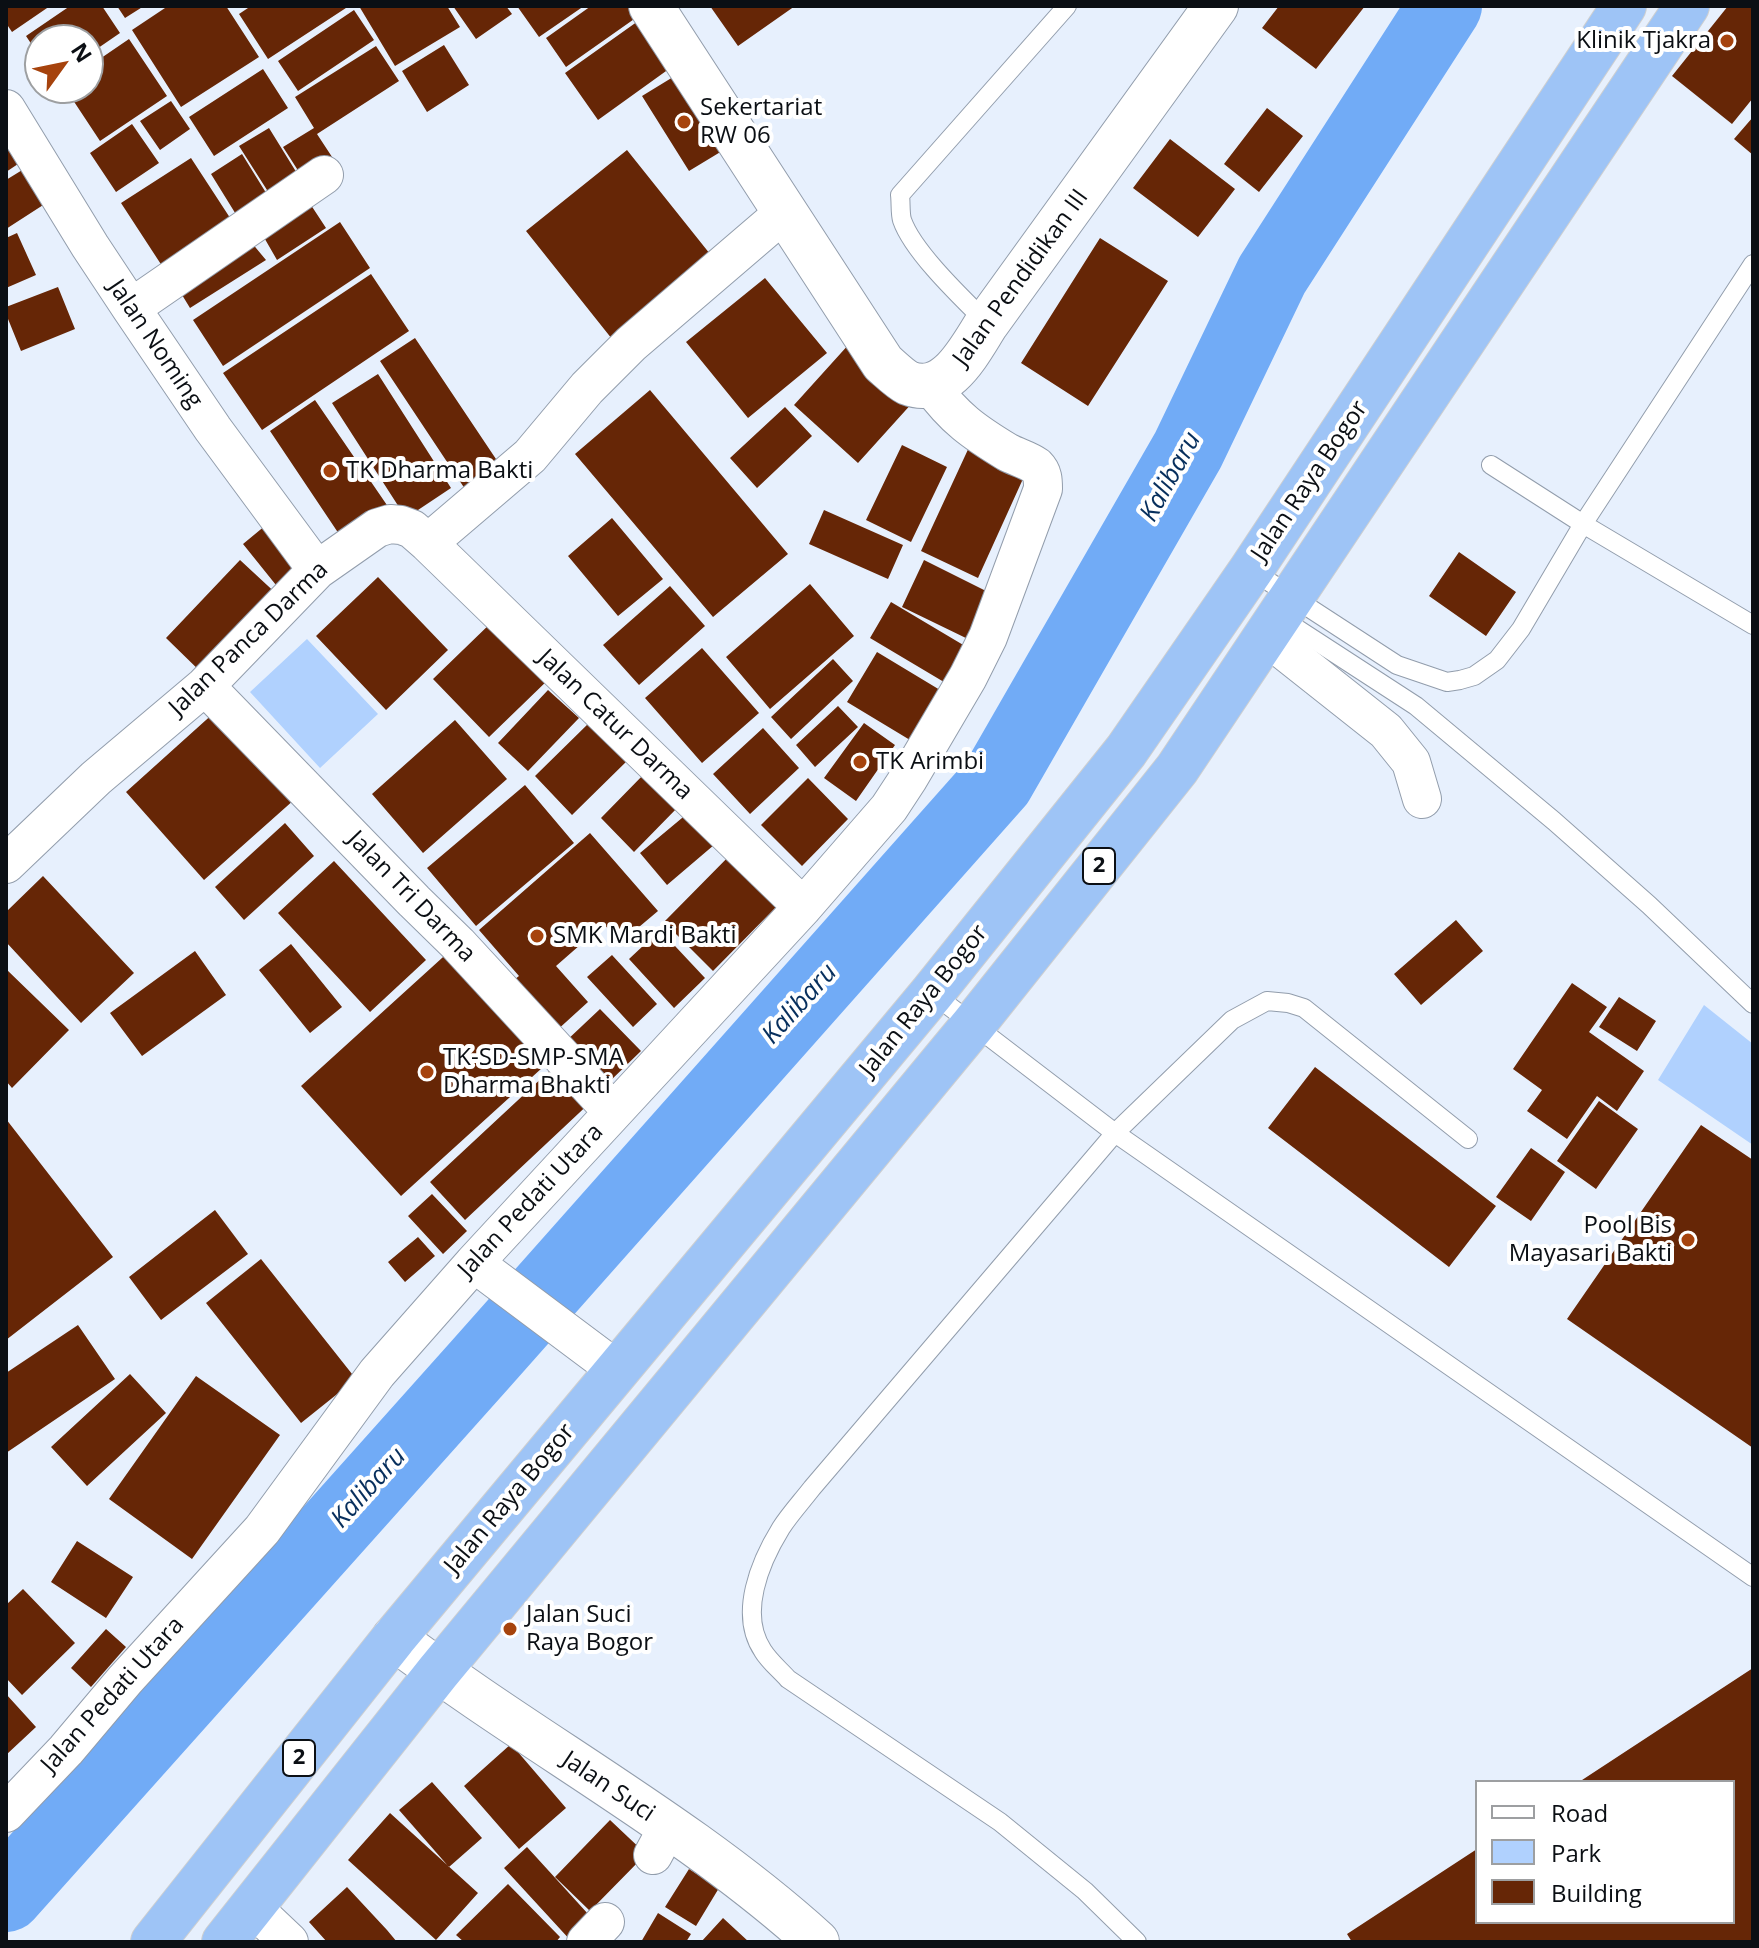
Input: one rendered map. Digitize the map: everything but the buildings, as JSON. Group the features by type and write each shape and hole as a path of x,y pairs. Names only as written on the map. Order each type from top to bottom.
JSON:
{"highway":[{"name":"Jalan Raya Bogor","path":"153,1942 394,1638 932,993 1126,751 1251,570 1624,6"},
{"name":"Jalan Raya Bogor","path":"224,1942 438,1672 973,1025 1177,769 1687,6"}],"street":[{"name":"Jalan Pendidikan III","path":"651,6 883,363 908,383 931,386 954,372 1216,6"},
{"name":"Jalan Noming","path":"6,109 131,308 213,429 317,570"},
{"path":"131,308 324,175"},
{"path":"428,543 530,456 587,388 631,344 785,212"},
{"name":"Jalan Pedati Utara","path":"6,1813 262,1530 377,1373 474,1263 803,907 889,808 908,779 988,637 1043,489 1043,477 1035,466 973,431 948,408 931,386"},
{"name":"Jalan Panca Darma","path":"6,864 96,778 205,686 317,570 377,528 390,524 412,529 428,543"},
{"name":"Jalan Catur Darma","path":"428,543 803,907"},
{"path":"1279,617 1411,762 1422,799"},
{"name":"Jalan Tri Darma","path":"205,686 458,944 613,1112"},
{"path":"474,1263 617,1370"},
{"name":"Jalan Suci","path":"394,1638 661,1841 743,1880 817,1942"},
{"path":"252,1907 289,1942"}],"lane":[{"path":"987,323 958,295 911,239 901,218 900,195 1067,6"},
{"path":"1279,617 1447,682 1474,676 1497,660 1521,629 1583,524 1753,264"},
{"path":"1491,465 1583,524 1753,625"},
{"path":"1251,570 1279,617 1416,706 1649,905 1753,1004"},
{"path":"932,993 1115,1133 1753,1577"},
{"path":"1137,1942 1085,1891 1000,1822 788,1679 762,1651 753,1628 753,1595 761,1566 781,1527 812,1488 1115,1133 1232,1020 1267,1001 1304,1008 1468,1139"}],"green space":[{"path":"307,639 378,714 320,768 250,692"},
{"path":"1704,1005 1753,1044 1753,1145 1658,1080"}],"waterway":[{"name":"Kalibaru","path":"6,1895 997,782 1188,450 1272,275 1445,6"}],"place":[{"name":"Klinik Tjakra","path":"1727,41"},
{"name":"Sekertariat RW 06","path":"684,122"},
{"name":"TK Dharma Bakti","path":"330,471"},
{"name":"TK Arimbi","path":"860,762"},
{"name":"SMK Mardi Bakti","path":"537,936"},
{"name":"TK-SD-SMP-SMA Dharma Bhakti","path":"427,1072"},
{"name":"Pool Bis Mayasari Bakti","path":"1688,1240"},
{"name":"Jalan Suci Raya Bogor","path":"510,1629"}]}
